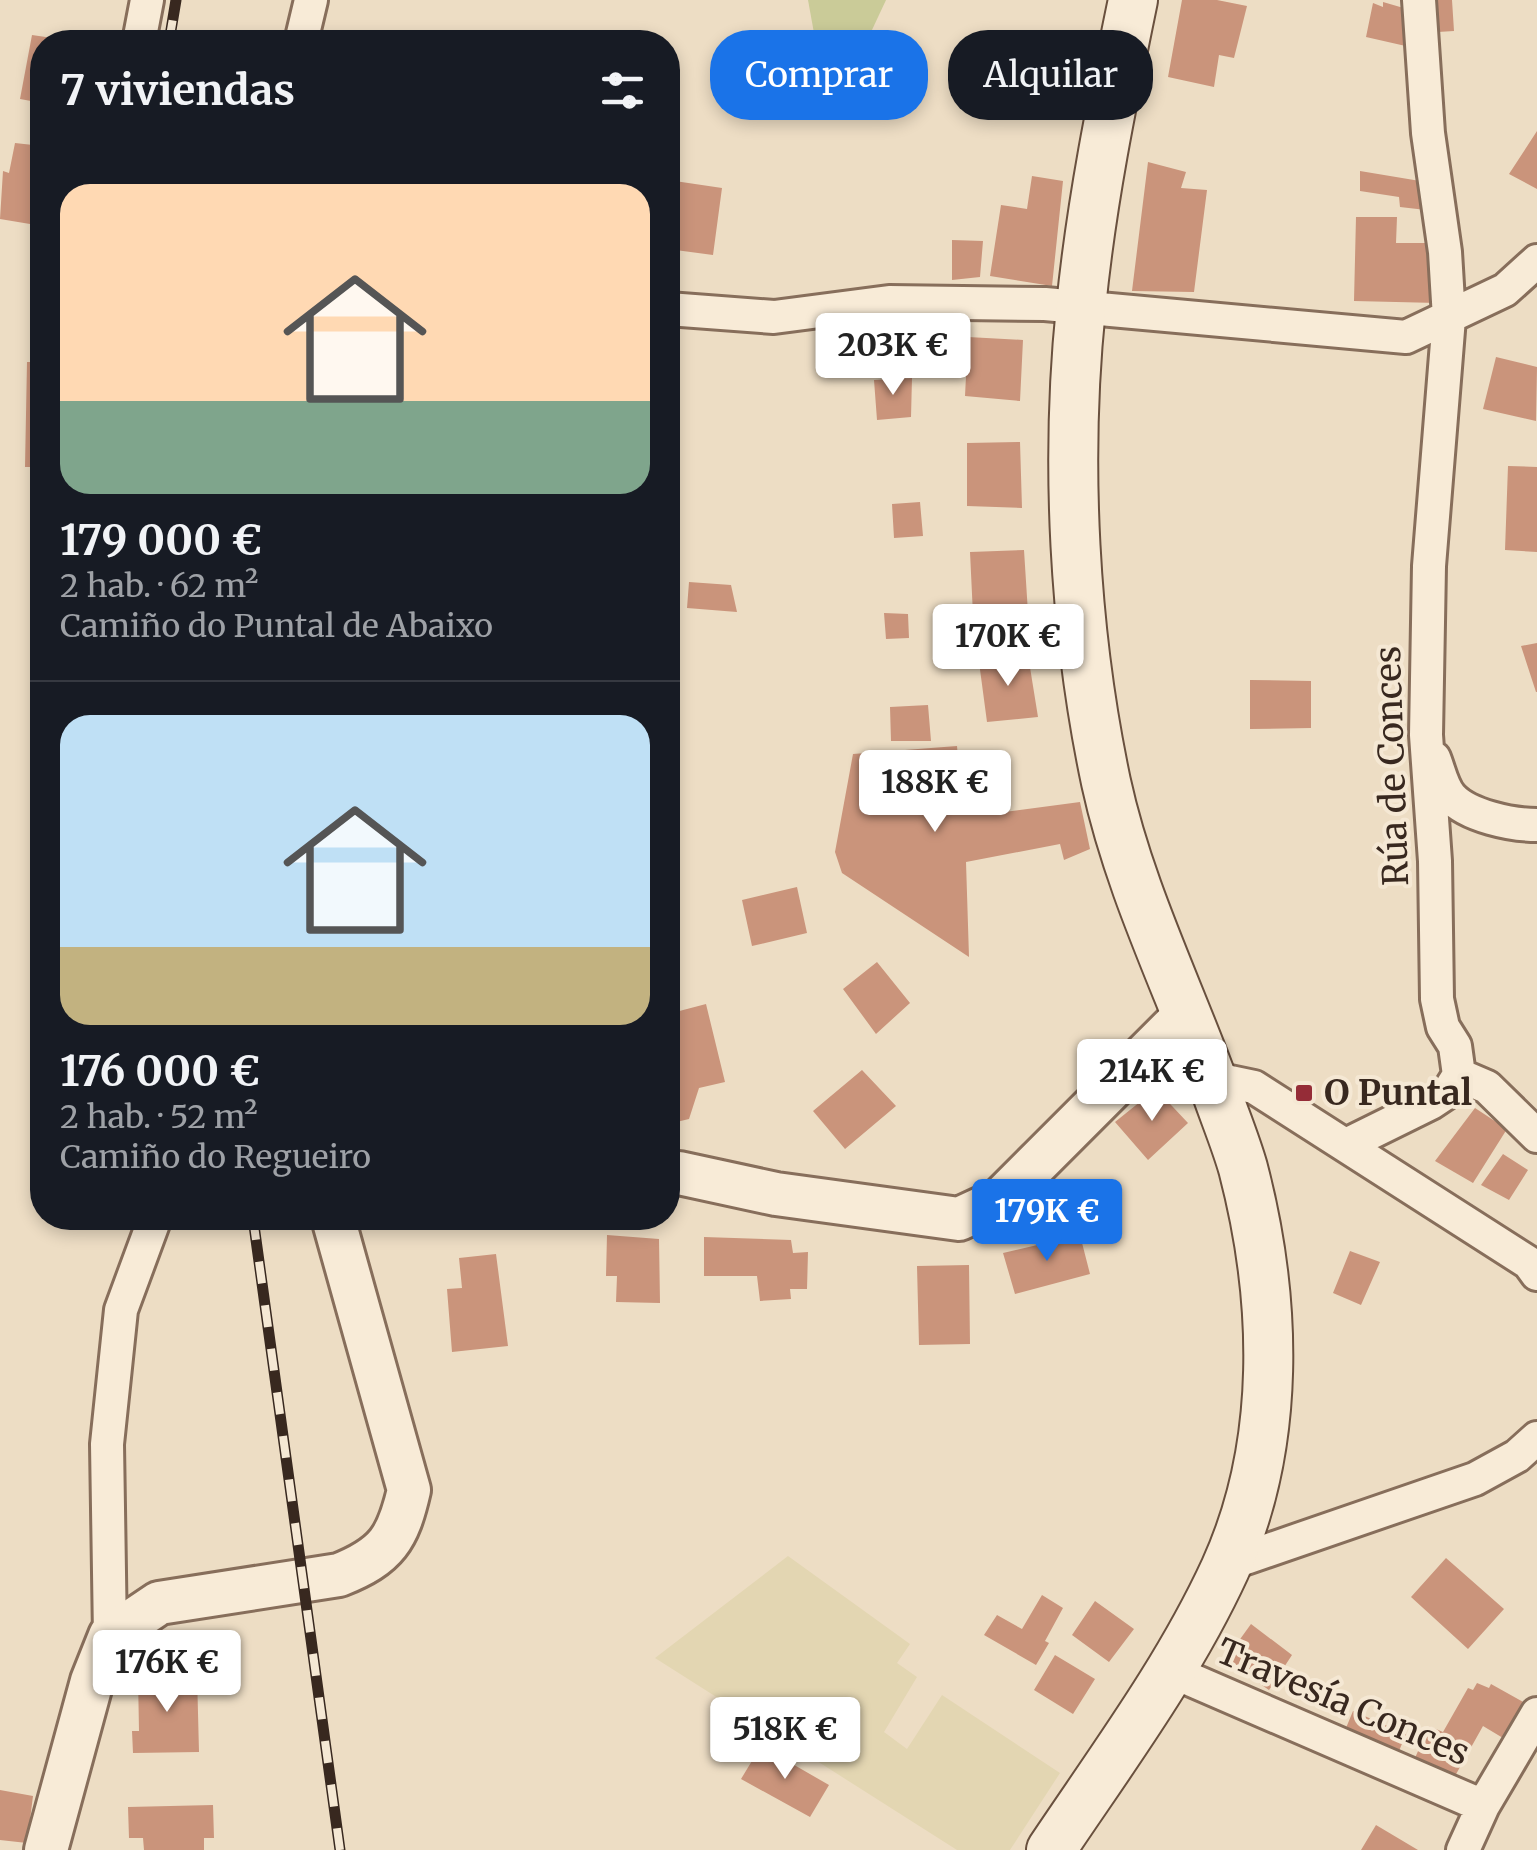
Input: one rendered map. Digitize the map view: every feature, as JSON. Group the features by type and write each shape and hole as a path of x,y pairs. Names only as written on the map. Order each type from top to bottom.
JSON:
{"main road":[{"path":"1051,1850 1170,1670 1228,1564 1257,1473 1268,1403 1269,1335 1242,1167 1132,879 1107,784 1090,688 1075,522 1075,379 1094,201 1133,0"}],"street":[{"path":"142,30 148,0"},
{"path":"303,30 311,0"},
{"name":"Rúa de Conces","path":"1419,0 1428,133 1445,252 1449,318 1430,566 1426,735 1434,839 1436,999 1442,1027 1455,1046 1459,1075"},
{"path":"680,310 774,316 890,302 1081,307 1406,337 1505,290 1537,261"},
{"path":"1426,735 1451,796 1466,808 1528,825"},
{"path":"1434,839 1470,826 1528,825"},
{"path":"680,1173 776,1194 958,1218 1000,1200 1185,1014"},
{"path":"1348,1144 1432,1104 1449,1092 1459,1075 1488,1086 1537,1136"},
{"path":"1211,1078 1254,1086 1348,1144 1533,1269"},
{"path":"46,1850 92,1681 110,1636 107,1444 121,1310 151,1230"},
{"path":"110,1636 159,1603 352,1570 389,1545 401,1523 408,1490 336,1230"},
{"path":"1228,1564 1475,1479 1517,1456 1537,1438"},
{"name":"Travesía Conces","path":"1170,1670 1484,1806"},
{"path":"1463,1850 1537,1714"}],"shaded area":[{"path":"788,1556 910,1644 897,1663 917,1677 884,1732 907,1749 942,1695 1060,1773 1010,1850 957,1850 655,1658"}],"green space":[{"path":"808,0 886,0 872,30 813,30"}],"building":[{"path":"1182,0 1217,0 1247,6 1234,58 1219,55 1214,87 1168,77"},
{"path":"1420,0 1452,0 1454,31 1422,33"},
{"path":"1383,2 1407,9 1410,47 1366,37 1373,3 1383,7"},
{"path":"30,46 30,101 20,99"},
{"path":"1537,131 1537,189 1509,174"},
{"path":"15,143 30,145 30,224 0,219 3,171 9,173"},
{"path":"1148,162 1186,172 1181,188 1207,190 1194,292 1132,291"},
{"path":"1360,171 1426,182 1426,210 1400,207 1399,197 1360,191"},
{"path":"1032,176 1063,181 1052,286 990,276 1001,205 1027,209"},
{"path":"680,182 722,188 713,255 680,251"},
{"path":"1356,217 1397,217 1396,243 1434,243 1438,303 1354,301"},
{"path":"952,240 983,241 980,277 952,280"},
{"path":"968,337 1023,340 1020,401 965,396"},
{"path":"1496,357 1537,367 1536,421 1483,409"},
{"path":"27,362 30,362 30,467 25,467"},
{"path":"912,378 911,417 877,420 874,380"},
{"path":"1020,442 1022,508 967,506 967,443"},
{"path":"1508,466 1537,467 1537,552 1505,550"},
{"path":"920,502 923,536 894,538 892,504"},
{"path":"1024,550 1028,613 973,615 970,552"},
{"path":"689,582 731,585 737,612 687,608"},
{"path":"884,613 908,614 909,638 886,639"},
{"path":"1537,643 1537,692 1536,692 1521,646"},
{"path":"1028,655 1038,717 987,722 979,662"},
{"path":"1250,680 1311,681 1311,728 1250,729"},
{"path":"928,705 931,741 891,741 890,707"},
{"path":"957,746 961,792 974,792 987,801 969,804 995,803 997,813 1080,802 1090,849 1064,860 1060,844 966,862 969,957 842,873 835,852 853,754"},
{"path":"797,887 807,933 752,946 742,900"},
{"path":"877,962 910,1003 876,1034 843,989"},
{"path":"706,1004 725,1082 699,1088 689,1119 680,1121 680,1011"},
{"path":"862,1070 896,1106 845,1149 813,1111"},
{"path":"1156,1089 1188,1123 1148,1160 1115,1122"},
{"path":"1475,1108 1507,1129 1473,1183 1435,1161"},
{"path":"1503,1154 1528,1170 1509,1200 1481,1185"},
{"path":"607,1235 659,1239 660,1303 616,1302 617,1276 606,1276"},
{"path":"1080,1235 1090,1274 1015,1294 1003,1253"},
{"path":"704,1237 791,1240 793,1253 808,1252 807,1289 790,1289 791,1299 760,1301 757,1276 704,1276"},
{"path":"1350,1251 1380,1262 1361,1305 1333,1293"},
{"path":"496,1254 508,1346 452,1352 447,1289 462,1288 459,1258"},
{"path":"969,1265 970,1344 919,1345 917,1266"},
{"path":"1446,1558 1504,1609 1468,1649 1411,1597"},
{"path":"1042,1595 1063,1608 1036,1665 984,1635 997,1615 1022,1629"},
{"path":"1095,1601 1134,1629 1109,1662 1072,1635"},
{"path":"1251,1624 1292,1655 1269,1690 1225,1660"},
{"path":"1055,1655 1095,1679 1073,1714 1034,1690"},
{"path":"197,1674 199,1752 133,1753 132,1731 139,1731 138,1676"},
{"path":"1477,1683 1489,1688 1491,1684 1525,1703 1503,1738 1483,1726 1455,1776 1415,1758 1429,1726 1443,1732 1468,1688 1473,1690"},
{"path":"1353,1711 1406,1734 1399,1751 1346,1728"},
{"path":"761,1746 829,1785 810,1817 741,1779"},
{"path":"0,1790 33,1796 27,1843 0,1840"},
{"path":"213,1805 214,1838 204,1838 204,1850 144,1850 143,1838 129,1838 128,1807"},
{"path":"1376,1825 1418,1850 1361,1850"}],"railway":[{"path":"171,30 176,0"},
{"path":"255,1230 340,1850"}],"place":[{"name":"O Puntal","path":"1304,1093"}]}
